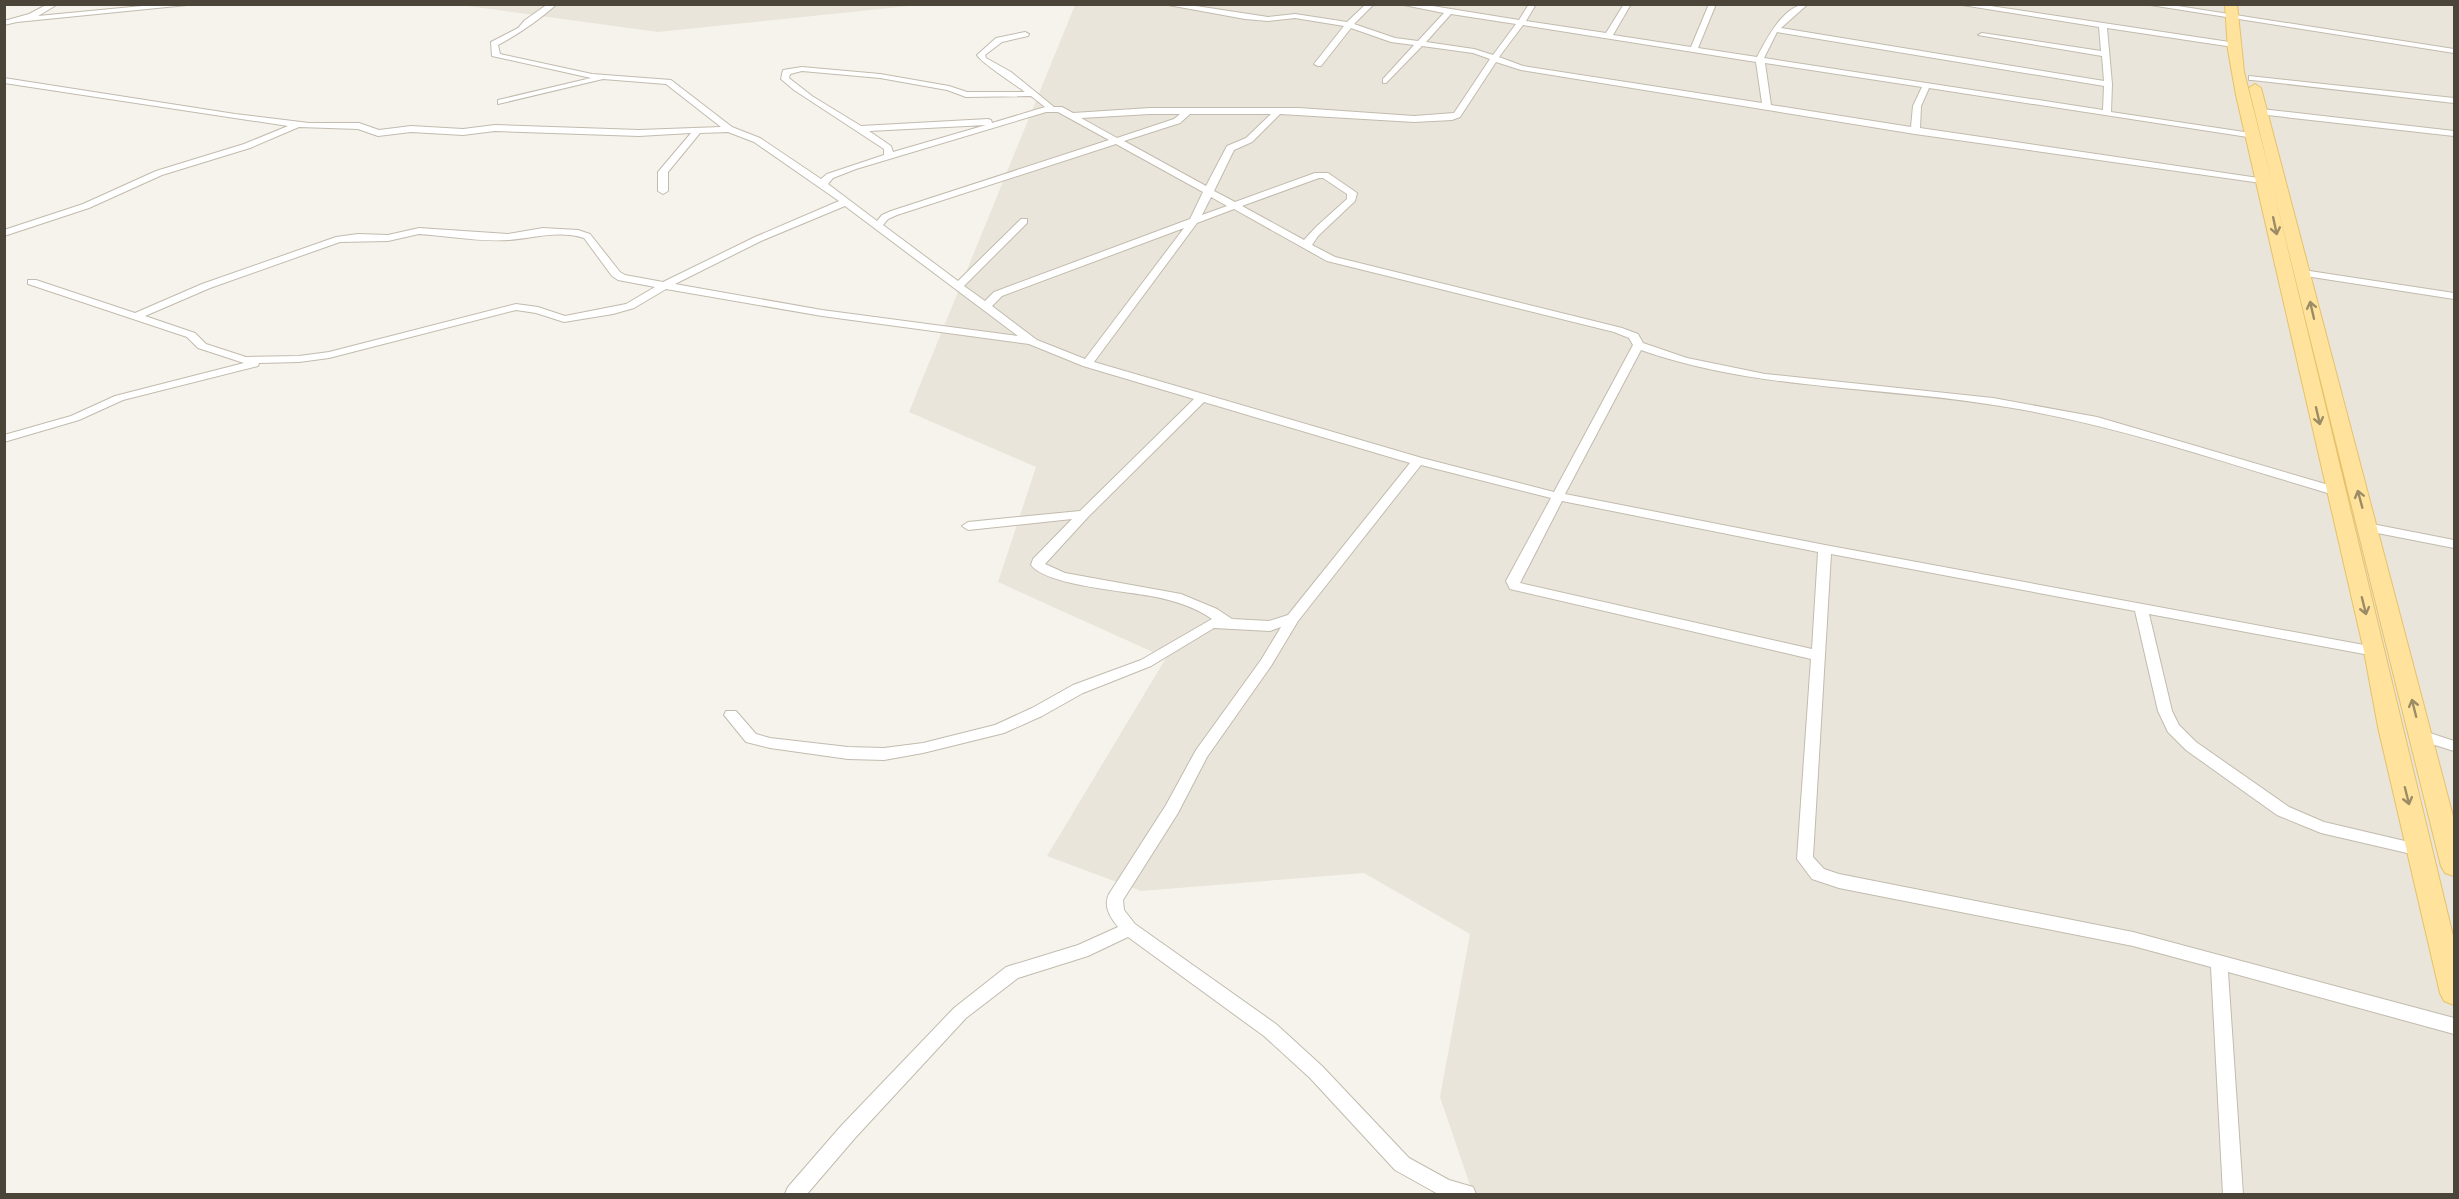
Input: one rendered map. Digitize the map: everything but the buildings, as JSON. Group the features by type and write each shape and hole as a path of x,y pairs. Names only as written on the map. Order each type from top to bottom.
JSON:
{"main road":[{"path":"2236,11 2233,45 2251,136 2273,183 2303,273 2454,866"},
{"path":"2236,11 2261,112 2273,183 2335,491 2375,651 2390,727 2454,993"}],"street":[{"path":"4,23 32,16 55,4"},
{"path":"15,20 118,13 194,4"},
{"path":"554,4 528,22 521,30 494,44 496,56 607,77 668,82 729,129 757,140 822,184 1033,342 1087,364 1418,462 1557,496 1825,549 2375,651"},
{"path":"1166,4 1245,17 1295,16 1349,25 1394,40 1474,51 1521,68 1915,131 2273,183"},
{"path":"1318,64 1349,25 1371,4"},
{"path":"1402,4 2251,136"},
{"path":"1070,116 1188,111 1277,112 1414,119 1452,117 1457,115 1476,82 1533,4"},
{"path":"1609,35 1628,4"},
{"path":"1694,48 1713,4"},
{"path":"1767,108 1760,58 1775,29 1805,4"},
{"path":"1959,4 2233,45"},
{"path":"2147,4 2236,11 2454,51"},
{"path":"1386,81 1450,11"},
{"path":"2103,27 2108,84 2107,113"},
{"path":"1775,29 2108,84"},
{"path":"1025,34 999,40 981,55 983,59 1008,74 1052,109 1070,116 1234,207 1345,264 1618,330 1634,336 1638,345 1684,361 1765,377 1993,401 2097,421 2335,491"},
{"path":"1983,34 2106,54"},
{"path":"889,156 888,148 801,93 785,79 786,72 802,69 880,76 949,88 966,95 1031,94"},
{"path":"501,102 607,77"},
{"path":"2252,78 2454,101"},
{"path":"4,80 298,125 359,126 378,133 411,129 463,132 495,128 639,133 729,129"},
{"path":"1915,131 1917,106 1927,85"},
{"path":"822,184 840,171 1052,109"},
{"path":"878,226 885,217 894,213 1177,121 1188,111"},
{"path":"1087,364 1194,222 1230,148 1249,140 1277,112"},
{"path":"2261,112 2454,134"},
{"path":"861,129 1004,122"},
{"path":"4,233 86,206 159,173 247,146 298,125"},
{"path":"663,191 663,172 698,130"},
{"path":"985,307 998,294 1318,175 1325,175 1352,193 1352,199 1328,224 1314,232 1307,246"},
{"path":"32,282 191,335 202,346 245,360 329,355 516,307 538,310 564,319 630,306 665,285 758,238 846,202"},
{"path":"958,287 969,273 1024,221"},
{"path":"137,316 206,286 339,239 388,238 428,230 508,237 543,231 578,233 587,236 621,278 822,313 1033,342"},
{"path":"2303,273 2454,296"},
{"path":"1638,345 1557,496 1514,581 1515,586 1819,656"},
{"path":"4,439 75,418 119,398 273,359"},
{"path":"1202,397 1040,559 1038,566 1062,577 1165,594 1210,609 1228,623"},
{"path":"1418,462 1293,618 1266,663 1201,754 1172,809 1115,899 1116,912 1129,928 1270,1030 1316,1072 1402,1164 1445,1188 1466,1194"},
{"path":"968,526 1084,514"},
{"path":"2367,527 2454,544"},
{"path":"1825,549 1805,859 1818,874 1868,888 2133,939 2454,1026"},
{"path":"2141,608 2165,711 2173,728 2191,746 2283,811 2321,827 2420,850"},
{"path":"731,715 751,738 770,743 848,753 884,754 923,748 999,729 1037,712 1078,689 1146,663 1212,623 1270,626 1293,618"},
{"path":"2421,735 2454,746"},
{"path":"795,1194 848,1132 960,1013 1012,972 1082,951 1129,928"},
{"path":"2219,962 2233,1194"}],"shaded area":[{"path":"461,5 918,5 658,32"},
{"path":"1075,5 2454,5 2454,1194 1473,1194 1440,1097 1470,934 1364,873 1141,891 1047,856 1166,658 998,582 1036,467 909,412"}]}
